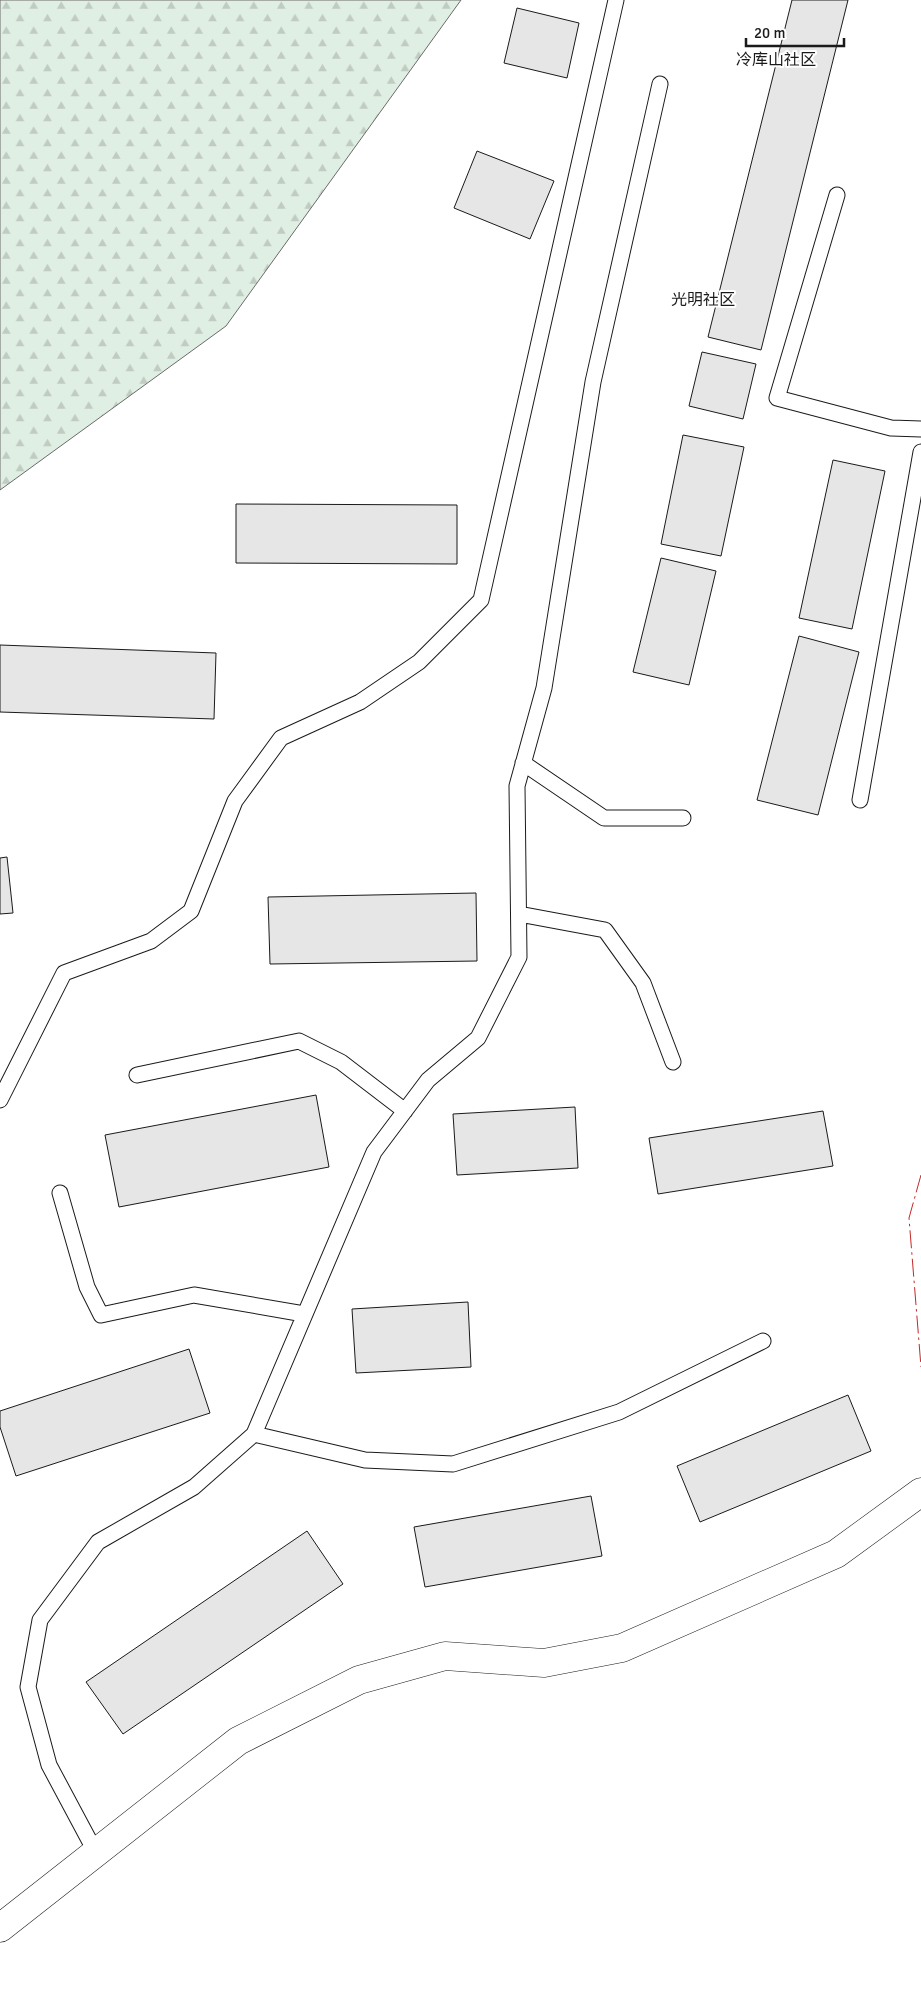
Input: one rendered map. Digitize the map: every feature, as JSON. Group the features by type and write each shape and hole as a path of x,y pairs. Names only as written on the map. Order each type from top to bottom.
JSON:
{"street":[{"path":"0,1928 238,1741 359,1680 445,1656 544,1663 622,1648 836,1554 921,1492"}],"lane":[{"path":"0,1100 64,973 151,941 191,911 235,800 281,738 360,702 419,662 481,600 616,0"},
{"path":"96,1853 49,1765 28,1687 40,1620 98,1542 194,1487 254,1434 374,1152 428,1080 478,1038 519,957 518,786 544,688 592,382 660,84"},
{"path":"837,195 777,398 890,428 921,429"},
{"path":"860,800 921,452"},
{"path":"523,763 604,818 684,818"},
{"path":"519,914 605,930 642,983 674,1062"},
{"path":"137,1074 300,1041 341,1062 405,1111"},
{"path":"60,1193 88,1288 101,1314 194,1295 304,1314"},
{"path":"254,1434 365,1460 453,1464 619,1412 763,1341"}],"green space":[{"path":"0,0 461,0 226,326 0,490"}],"building":[{"path":"792,0 848,0 761,350 708,337"},
{"path":"517,8 579,23 567,78 504,63"},
{"path":"477,151 554,181 530,239 454,208"},
{"path":"702,352 756,364 743,419 689,406"},
{"path":"683,435 744,447 721,556 661,544"},
{"path":"833,460 885,471 852,629 799,618"},
{"path":"236,504 457,505 457,564 236,563"},
{"path":"661,558 716,571 689,685 633,672"},
{"path":"799,636 859,652 818,815 757,800"},
{"path":"0,645 216,653 214,719 0,712"},
{"path":"7,857 13,913 0,914 0,858"},
{"path":"476,893 477,961 270,964 268,897"},
{"path":"316,1095 329,1167 119,1207 105,1135"},
{"path":"575,1107 578,1168 457,1175 453,1114"},
{"path":"823,1111 833,1166 658,1194 649,1138"},
{"path":"468,1302 471,1367 356,1373 352,1309"},
{"path":"189,1349 210,1413 16,1476 0,1427 0,1411"},
{"path":"848,1395 871,1451 700,1522 677,1466"},
{"path":"591,1496 602,1556 425,1587 414,1527"},
{"path":"307,1531 343,1584 123,1734 86,1682"}],"power":[{"path":"921,1175 909,1218 921,1367"}],"district":[{"name":"冷库山社区","path":"776,60"},
{"name":"光明社区","path":"703,300"}]}
